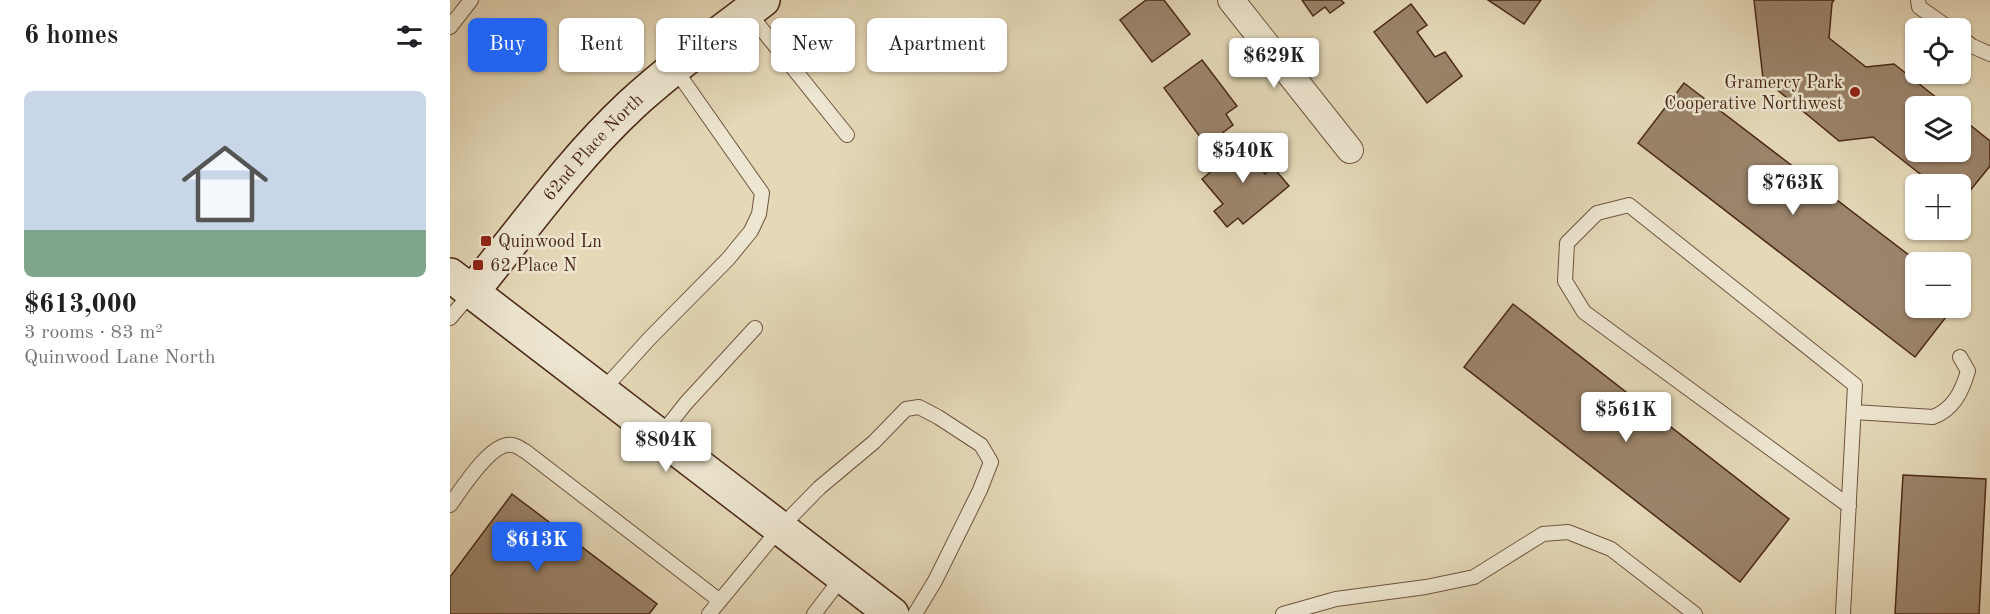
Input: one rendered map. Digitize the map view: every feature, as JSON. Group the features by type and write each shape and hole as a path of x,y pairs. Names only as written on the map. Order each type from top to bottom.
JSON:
{"street":[{"path":"1231,0 1350,150"},
{"name":"62nd Place North","path":"740,18 755,6"},
{"name":"62nd Place North","path":"461,283 539,206 584,152 632,104 671,72"},
{"path":"461,283 892,614"}],"lane":[{"path":"450,27 471,0"},
{"path":"1918,0 1919,7 1935,18"},
{"path":"755,6 847,135"},
{"path":"1971,45 1990,54"},
{"path":"601,392 649,339 728,259 752,231 759,214 762,193 677,72"},
{"path":"1844,614 1856,385 1629,205 1597,213 1567,243 1565,281 1584,312 1849,506"},
{"path":"450,318 461,283"},
{"path":"660,436 686,403 755,327"},
{"path":"1854,411 1933,417 1944,412 1964,387 1968,371 1960,357"},
{"path":"709,614 780,528 819,488 874,442 906,409 919,407 981,445 991,462 980,490 935,581 915,614"},
{"path":"450,505 489,454 499,446 511,444 525,451 720,601"},
{"path":"1283,614 1336,600 1474,577 1543,534 1568,532 1611,549 1695,614"},
{"path":"814,614 843,576"}],"building":[{"path":"1146,0 1164,0 1190,34 1152,62 1120,20"},
{"path":"1302,0 1341,0 1344,3 1330,13 1325,7 1313,16"},
{"path":"1488,0 1541,0 1524,24"},
{"name":"Gramercy Park Cooperative Northwest","path":"1754,0 1834,0 1829,38 1866,67 1894,64 1905,73 1905,84 1919,84 1934,96 1905,96 1905,162 1971,162 1971,126 1990,141 1990,166 1971,189 1971,174 1920,174 1873,137 1839,141 1763,78"},
{"path":"1411,4 1427,25 1417,32 1435,57 1445,52 1462,76 1427,103 1374,32"},
{"path":"1202,60 1237,106 1226,114 1233,125 1206,145 1164,88"},
{"path":"1684,83 1905,252 1905,318 1945,318 1915,357 1638,143"},
{"path":"1246,135 1261,152 1253,159 1265,174 1273,167 1289,186 1243,224 1238,218 1227,227 1214,211 1223,204 1202,179 1234,153 1230,148"},
{"path":"1513,304 1789,519 1740,582 1464,367"},
{"path":"1903,475 1986,479 1979,614 1895,614"},
{"path":"512,494 657,604 649,614 450,614 450,577"}],"place":[{"name":"Gramercy Park Cooperative Northwest","path":"1855,92"},
{"name":"Quinwood Ln","path":"486,241"},
{"name":"62 Place N","path":"478,265"}]}
